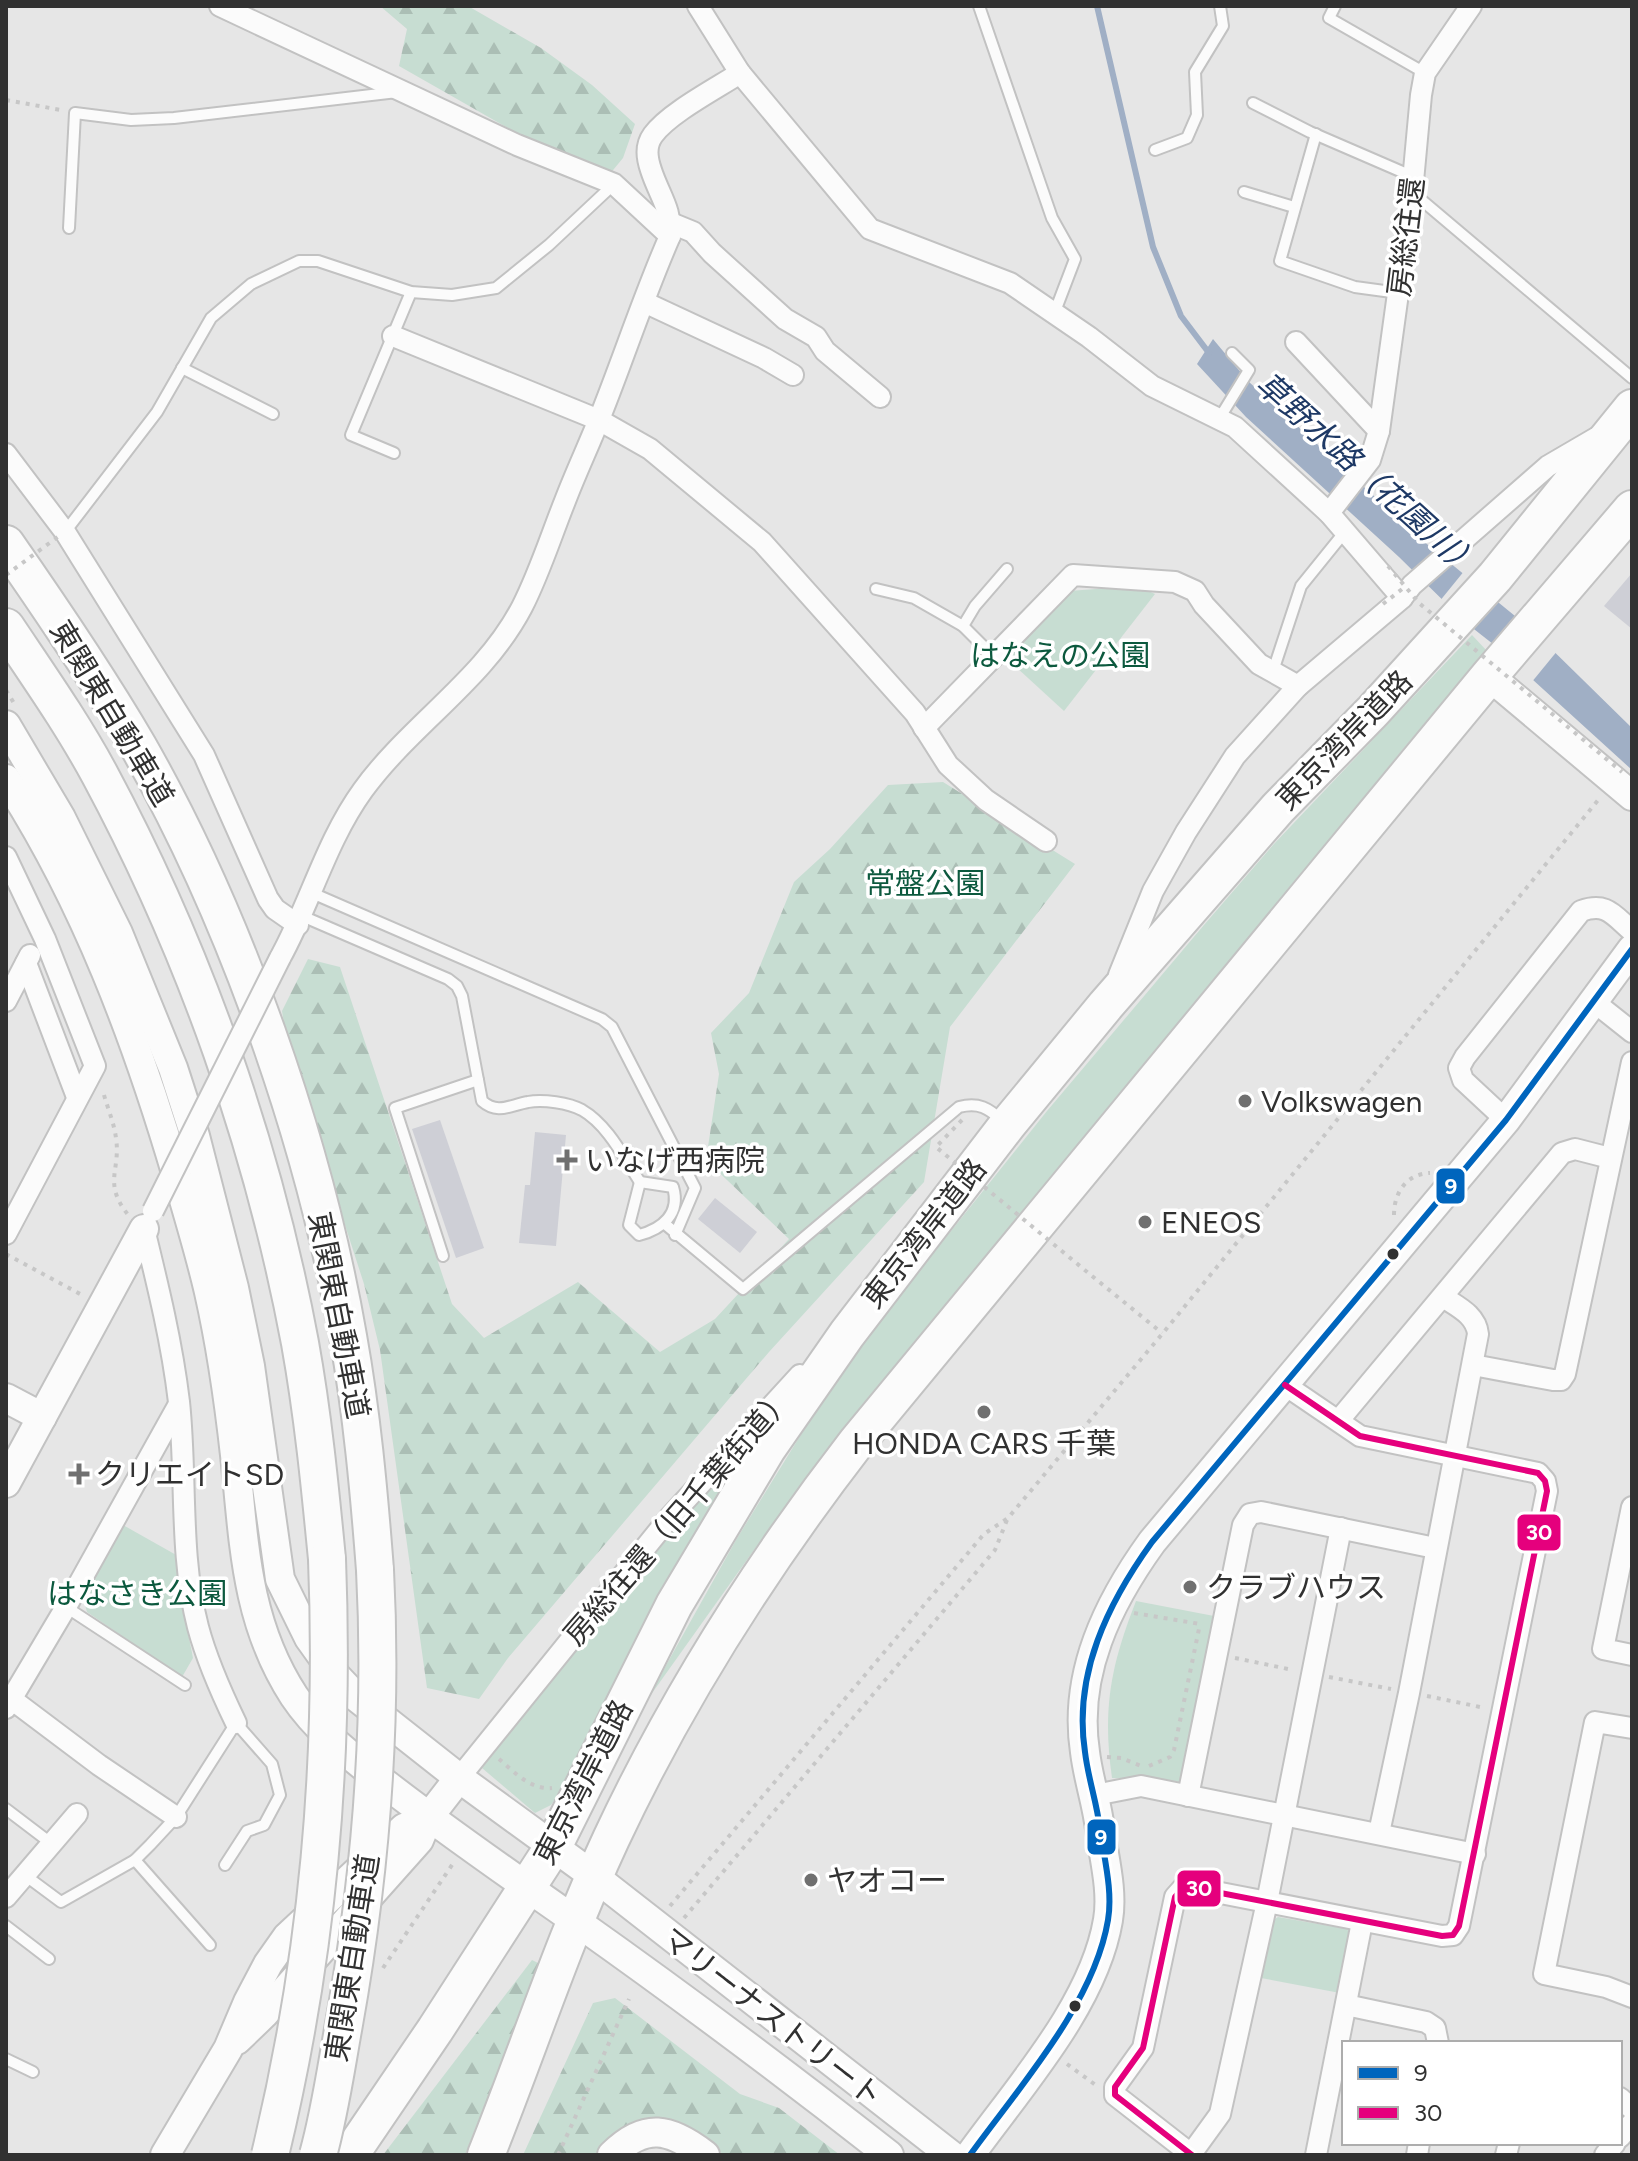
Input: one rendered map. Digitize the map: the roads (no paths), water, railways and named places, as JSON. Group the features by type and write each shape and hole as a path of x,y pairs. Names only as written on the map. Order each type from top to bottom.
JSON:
{"highway":[{"name":"東京湾岸道路","path":"350,2155 553,1847 674,1605 720,1526 801,1400 903,1259 1106,1005 1278,808 1373,711 1470,604 1626,415"},
{"name":"東京湾岸道路","path":"486,2155 546,1993 618,1826 690,1688 815,1495 1509,653 1631,513"},
{"name":"東関東自動車道","path":"6,544 93,672 139,748 218,909 261,1021 307,1164 348,1334 362,1431 375,1570 377,1733 370,1846 349,1999 318,2155"},
{"name":"東関東自動車道","path":"6,627 82,746 141,854 176,934 218,1041 261,1180 300,1343 312,1418 327,1559 329,1716 320,1863 308,1961 270,2155"}],"street":[{"path":"698,6 740,73 870,229 1010,283 1152,386 1224,410 1235,427 1333,508 1401,593"},
{"name":"房総往還","path":"1333,508 1370,460 1379,431 1425,73 1471,6"},
{"path":"225,7 517,145 614,184 670,229 693,232 785,319 816,337 825,351 880,397"},
{"path":"6,1483 300,920 351,808 385,763 471,677 508,630 522,606 599,420 670,229 646,151 652,136 668,120 740,73"},
{"path":"644,302 764,358 793,375"},
{"path":"393,336 599,420 650,449 762,542 915,713 948,765 986,800 1046,841"},
{"path":"1296,342 1379,431"},
{"path":"1106,1005 1153,891 1186,832 1235,756 1298,686 1401,593 1478,530 1548,466 1626,415"},
{"path":"6,454 62,534 204,755 268,899 275,909 300,920"},
{"path":"924,728 1073,575 1175,582 1185,586 1195,591 1204,605 1259,664 1298,686"},
{"path":"1509,653 1627,784"},
{"name":"マリーナストリート","path":"6,725 61,818 118,933 173,1068 234,1288 250,1366 280,1579 309,1638 355,1696 459,1778 595,1877 951,2155"},
{"name":"マリーナストリート","path":"6,779 38,829 72,895 96,947 150,1085 209,1292 233,1438 250,1592 269,1652 296,1699 335,1744 428,1818 802,2087 889,2155"},
{"path":"6,857 45,939 95,1066 6,1234"},
{"path":"1506,1120 1463,1080 1459,1068 1465,1057 1581,911 1593,907 1606,908 1632,931"},
{"path":"6,1001 35,946 45,939"},
{"path":"970,2155 1068,2020 1096,1961 1108,1919 1107,1880 1095,1795 1084,1750 1084,1695 1098,1633 1125,1579 1152,1542 1506,1120 1632,949"},
{"path":"26,963 77,1097"},
{"path":"1593,1001 1632,1032"},
{"path":"1473,1365 1553,1380 1561,1380 1565,1374 1632,1062"},
{"path":"1339,1420 1562,1153 1575,1149 1610,1158"},
{"path":"142,1219 166,1321 179,1404 191,1589 208,1660 236,1723"},
{"name":"房総往還（旧千葉街道）","path":"459,1778 670,1517 903,1259"},
{"path":"1379,1833 1478,1334 1477,1325 1470,1316 1443,1297"},
{"path":"1285,1385 1360,1436 1538,1473 1545,1481 1547,1491 1475,1854 1459,1926 1453,1935 1442,1936 1362,1922 1267,1902 1195,1888 1183,1888 1175,1897 1143,2048 1115,2087 1115,2095 1191,2154 1220,2114 1267,1902 1341,1528"},
{"path":"6,1398 42,1417"},
{"path":"176,1817 8,1701 66,1607 179,1404"},
{"path":"1632,1507 1603,1649 1632,1655"},
{"path":"1188,1796 1243,1525 1250,1514 1261,1512 1435,1548"},
{"path":"1632,1728 1595,1722 1544,1974 1632,1994"},
{"path":"165,2155 228,2049 264,2014 419,1840 428,1818 459,1778"},
{"path":"1095,1795 1141,1786 1475,1854"},
{"path":"6,1897 77,1814"},
{"path":"1316,2155 1362,1922"},
{"path":"1346,2005 1426,2022 1435,2028 1438,2041"},
{"path":"612,2155 625,2142 654,2130 671,2134 705,2155"}],"lane":[{"path":"979,6 1052,218 1075,259 1054,314"},
{"path":"1155,150 1187,138 1197,115 1195,72 1223,26 1220,6"},
{"path":"1335,6 1329,18 1425,73"},
{"path":"69,228 75,113 131,120 174,118 403,91"},
{"path":"1253,103 1413,184 1632,378"},
{"path":"1316,134 1280,261 1355,287 1399,293"},
{"path":"62,534 157,412 211,318 251,284 299,261 318,261 411,292 452,295 496,288 549,245 614,184"},
{"path":"1244,192 1294,207"},
{"path":"394,453 351,435 411,292"},
{"path":"1224,410 1249,370 1232,353"},
{"path":"182,368 273,414"},
{"path":"1273,671 1301,586 1339,539"},
{"path":"963,626 975,606 1007,569"},
{"path":"876,589 914,598 963,626 994,657"},
{"path":"312,893 602,1019 612,1027 695,1188 675,1235"},
{"path":"300,920 448,979 457,986 462,996 482,1101 490,1108 502,1109 541,1101 581,1110 603,1128 640,1182 673,1187 673,1206 665,1224 639,1235 629,1225 640,1182"},
{"path":"443,1256 395,1108 478,1080"},
{"path":"665,1224 743,1289 959,1107 975,1103 1008,1124"},
{"path":"66,1607 185,1685"},
{"path":"26,1876 61,1902 135,1860 176,1817 236,1723 272,1764 280,1795 264,1825 247,1831 225,1865"},
{"path":"6,1809 52,1844"},
{"path":"135,1860 210,1945"},
{"path":"6,1926 49,1959"},
{"path":"6,2059 33,2072"}],"water":[{"path":"1213,339 1248,381 1422,540 1531,629 1632,728 1632,770 1498,648 1465,622 1246,417 1197,364"}],"waterway":[{"name":"草野水路（花園川）","path":"1097,6 1153,247 1181,316 1209,353"}],"place":[{"name":"Volkswagen","path":"1245,1101"},
{"name":"いなげ西病院","path":"567,1160"},
{"name":"ENEOS","path":"1145,1222"},
{"name":"HONDA CARS 千葉","path":"984,1412"},
{"name":"クリエイトSD","path":"79,1474"},
{"name":"クラブハウス","path":"1190,1587"},
{"name":"ヤオコー","path":"811,1880"}],"park label":[{"name":"はなえの公園","path":"1060,655"},
{"name":"常盤公園","path":"925,883"},
{"name":"はなさき公園","path":"137,1593"}]}
